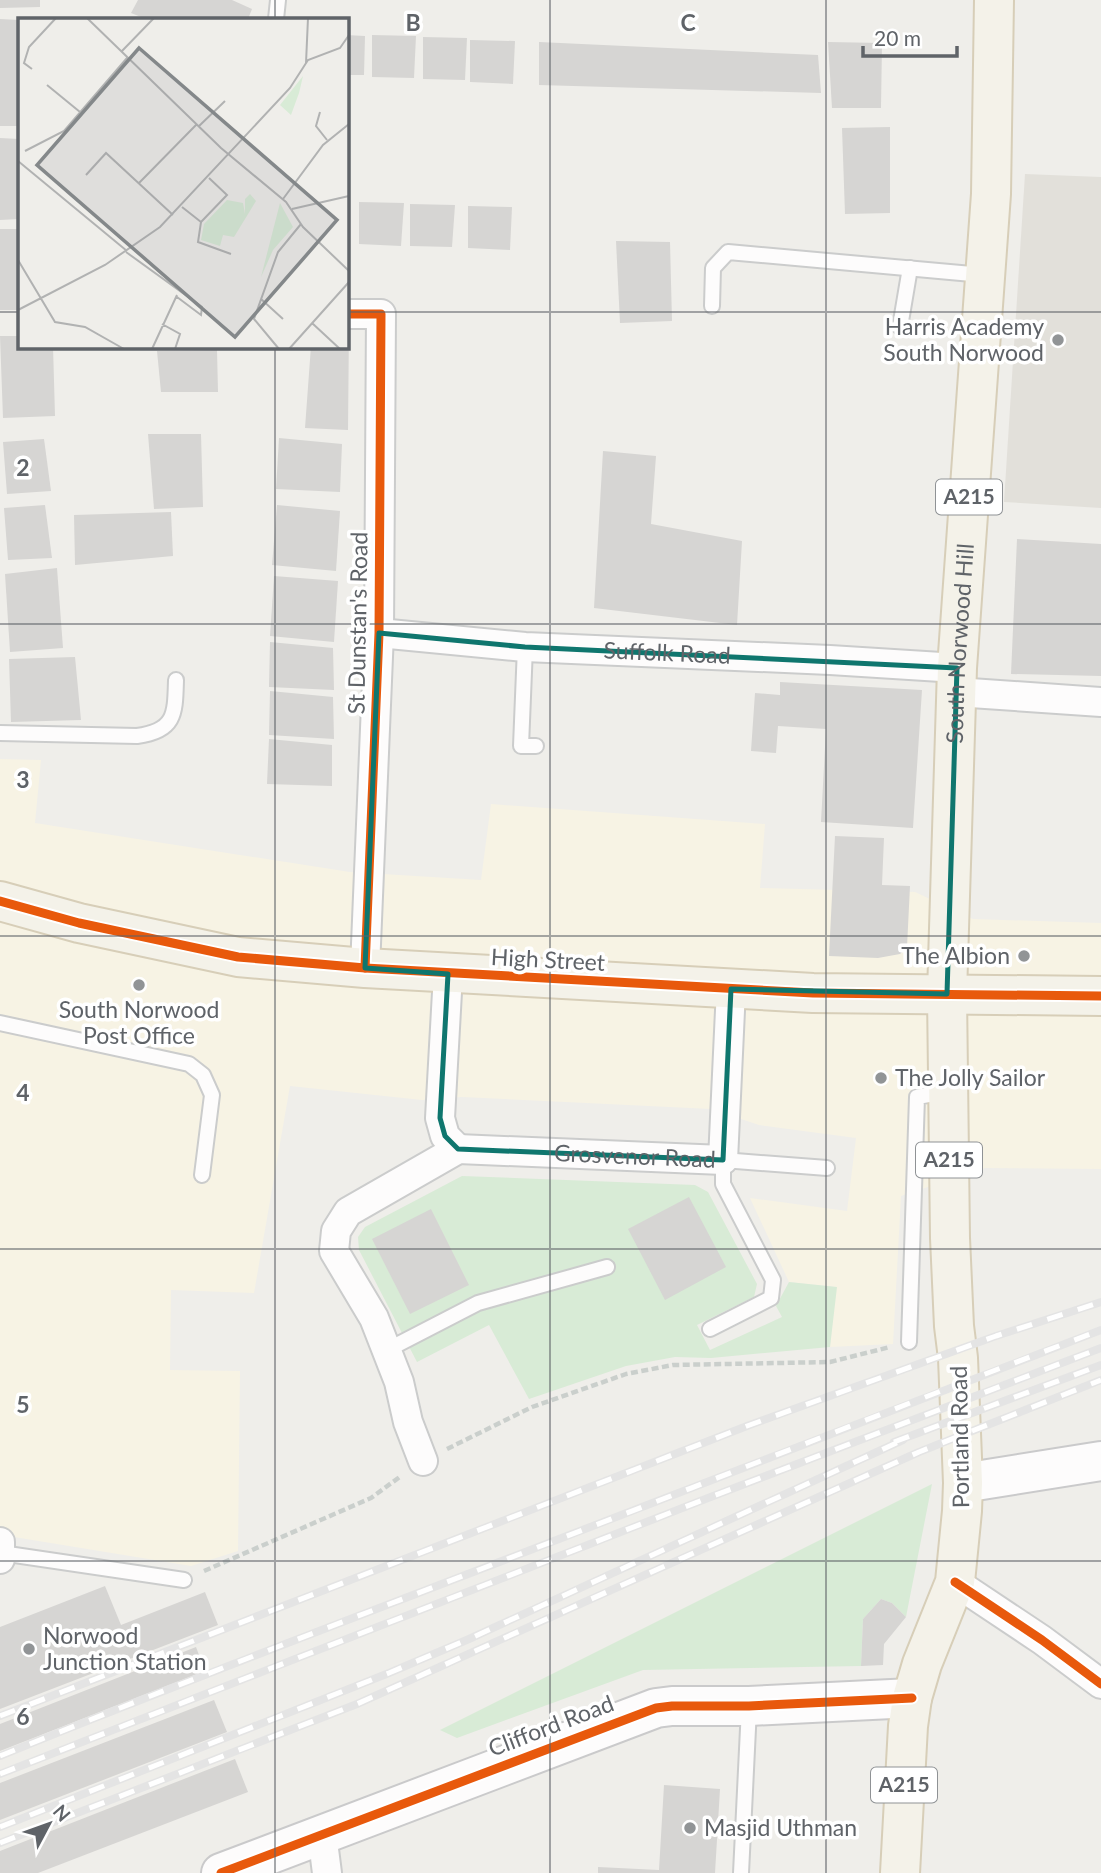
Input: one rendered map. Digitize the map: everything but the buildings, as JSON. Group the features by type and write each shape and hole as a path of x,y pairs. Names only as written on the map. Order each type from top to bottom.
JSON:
{"main road":[{"name":"South Norwood Hill","path":"947,994 956,680 991,194 994,0"},
{"name":"High Street","path":"0,901 79,923 238,957 365,968 731,989 1101,996"},
{"name":"Portland Road","path":"900,1873 912,1698 922,1664 955,1582 963,1483 950,1238 947,994"}],"street":[{"name":"St Dunstan's Road","path":"348,314 381,314 379,633 365,968"},
{"name":"Suffolk Road","path":"379,633 525,648 830,660 1101,702"},
{"path":"423,1461 408,1422 399,1382 374,1318 334,1251 336,1231 348,1212 458,1149 445,1136 440,1118 448,974"},
{"name":"Grosvenor Road","path":"458,1149 723,1160 731,989"},
{"path":"963,1483 1101,1461"},
{"path":"0,1542 0,1559"},
{"path":"955,1582 1042,1640 1101,1684"},
{"name":"Clifford Road","path":"221,1873 646,1711 672,1706 749,1706 912,1698"},
{"path":"322,1834 327,1873"}],"lane":[{"path":"276,18 278,0"},
{"path":"712,306 713,268 728,252 985,275"},
{"path":"900,327 910,268"},
{"path":"525,648 522,746 536,747"},
{"path":"0,733 152,734 164,728 176,712 176,680"},
{"path":"0,1023 189,1064 202,1075 212,1095 202,1175"},
{"path":"909,1342 917,1097 948,1092"},
{"path":"710,1329 771,1298 773,1280 723,1184 723,1160 827,1168"},
{"path":"387,1350 478,1303 607,1267"},
{"path":"1,1553 184,1580"},
{"path":"741,1873 749,1706"}],"path":[{"path":"184,1580 371,1498 423,1461 532,1406 626,1374 673,1364 830,1362 909,1342"}],"highlighted area":[{"path":"379,633 525,647 957,668 947,994 731,989 723,1160 458,1149 445,1136 440,1118 448,974 365,968"}],"shaded area":[{"name":"Harris Academy South Norwood","path":"1025,174 1101,177 1101,508 1004,502"},
{"path":"0,759 41,760 35,823 350,872 481,880 491,804 765,824 760,888 915,892 973,919 1101,923 1101,1169 985,1168 901,1196 893,1344 830,1347 836,1287 789,1282 750,1198 847,1211 856,1138 759,1125 711,1109 462,1097 422,1100 290,1086 254,1293 171,1290 170,1370 240,1371 238,1551 191,1566 14,1537 0,1543"}],"green space":[{"path":"462,1176 695,1185 708,1192 757,1284 754,1297 697,1325 710,1350 782,1317 776,1306 789,1282 837,1287 830,1347 711,1358 675,1357 626,1366 529,1399 489,1325 417,1362 359,1250 358,1237 365,1227"},
{"path":"932,1484 906,1617 892,1603 881,1599 863,1619 861,1666 643,1670 457,1738 440,1730"}],"railway":[{"path":"0,1716 747,1426 996,1336 1101,1302"},
{"path":"0,1756 1101,1330"},
{"path":"0,1774 1101,1348"},
{"path":"894,1442 1101,1365"},
{"path":"0,1843 357,1704 919,1452 1101,1380"},
{"path":"0,1827 469,1639 903,1440"}],"cycle path":[{"path":"348,314 381,314 379,633 365,968"},
{"path":"0,901 79,923 238,957 365,968 813,993 1101,996"},
{"path":"955,1582 1042,1640 1101,1684"},
{"path":"221,1873 656,1708 912,1698"}],"place":[{"name":"Harris Academy South Norwood","path":"1058,340"},
{"name":"The Albion","path":"1024,956"},
{"name":"South Norwood Post Office","path":"139,985"},
{"name":"The Jolly Sailor","path":"881,1078"},
{"name":"Norwood Junction Station","path":"29,1649"},
{"name":"Masjid Uthman","path":"690,1828"}]}
